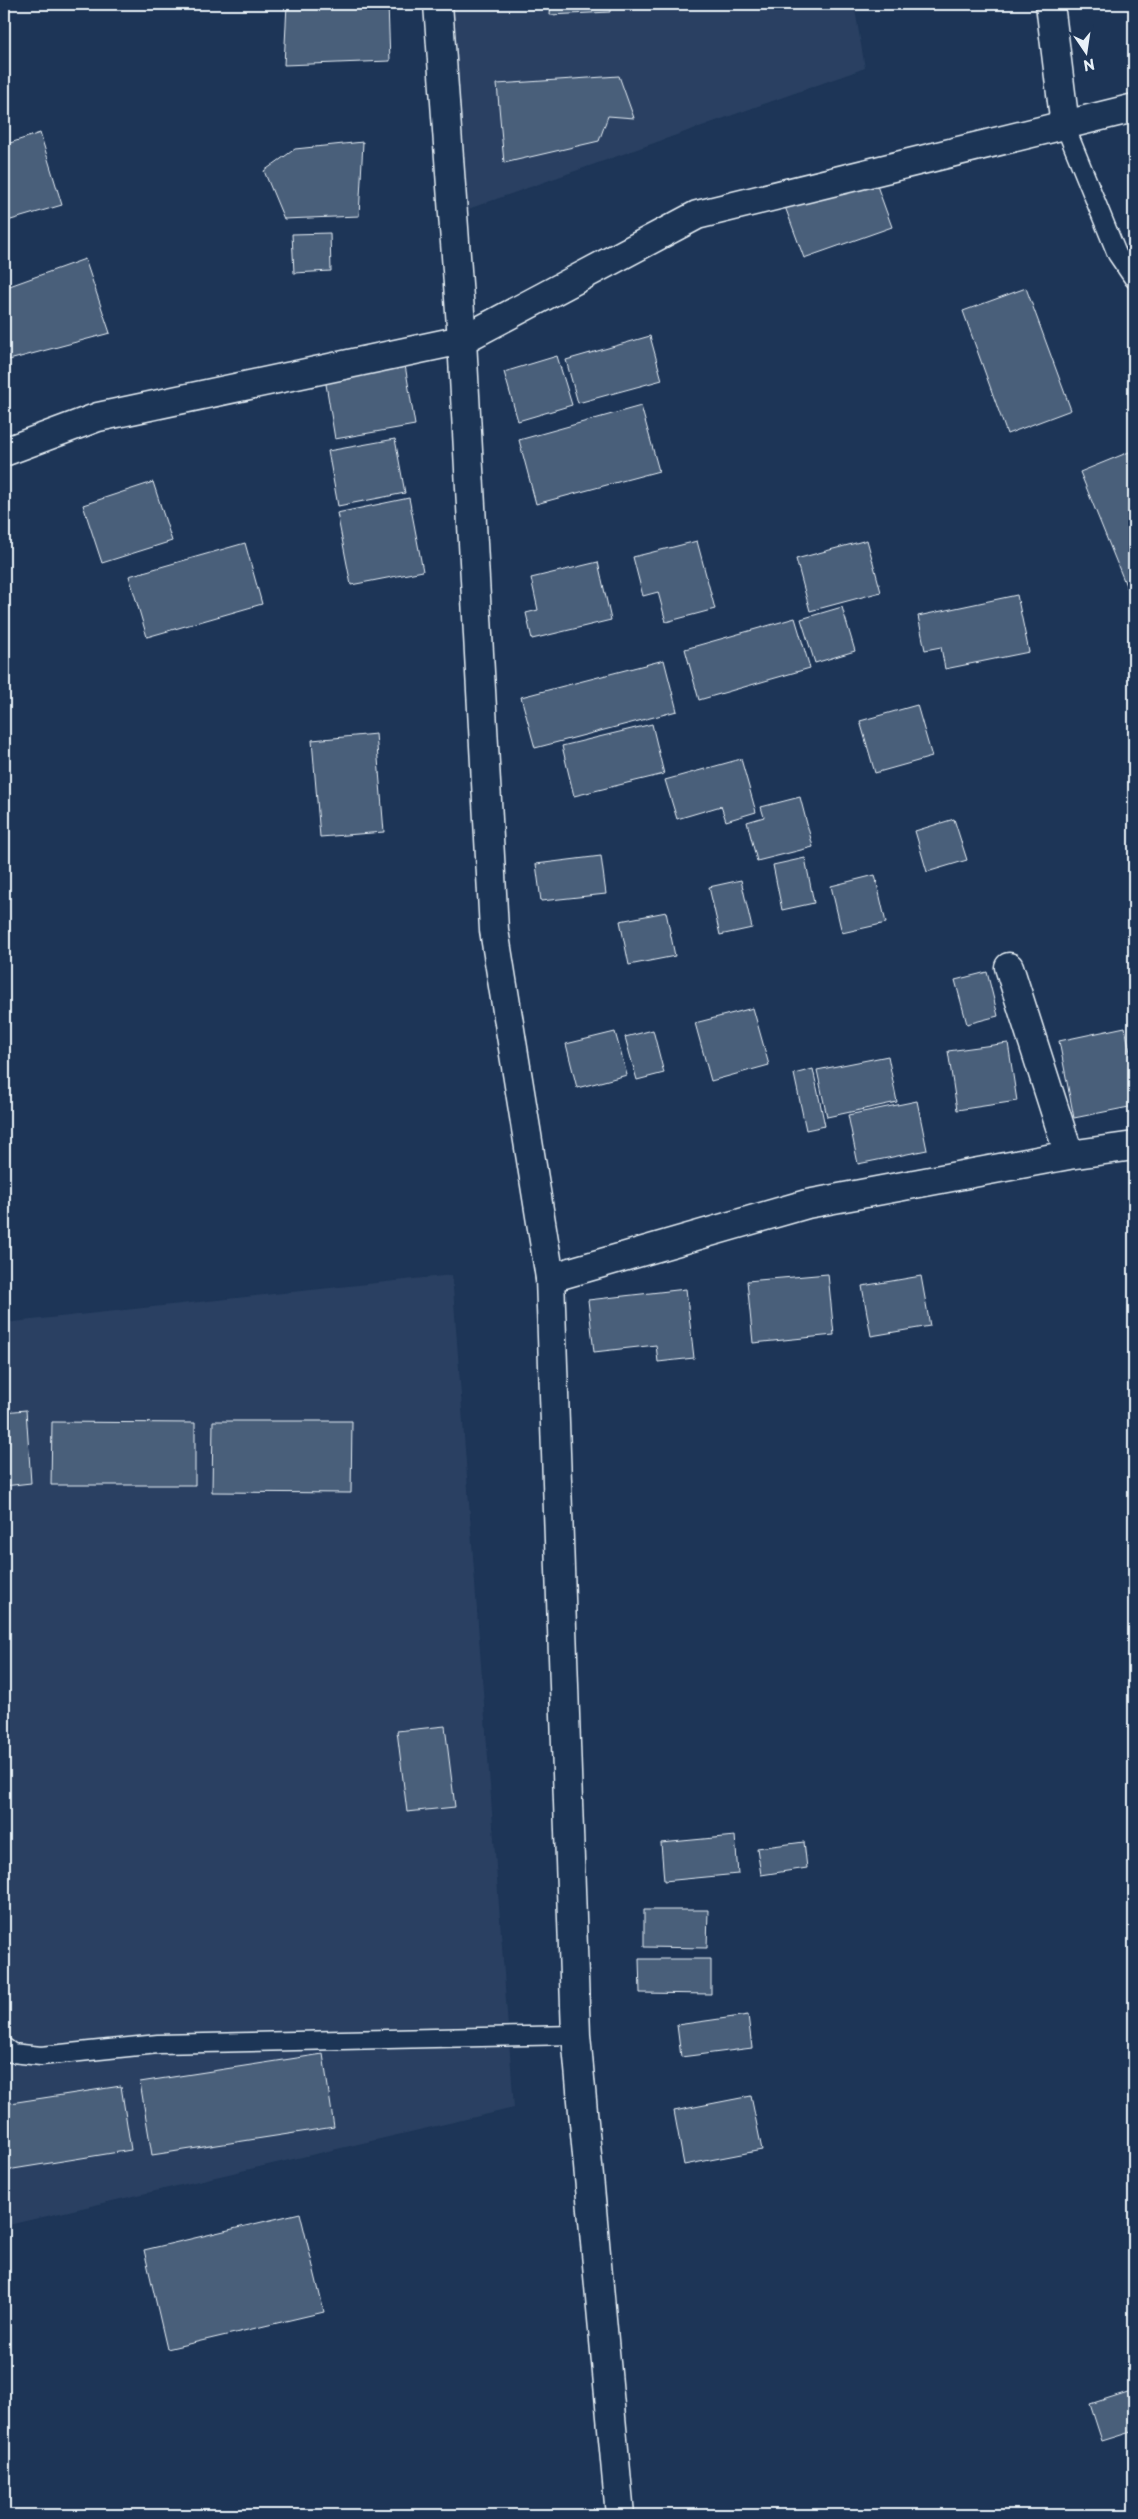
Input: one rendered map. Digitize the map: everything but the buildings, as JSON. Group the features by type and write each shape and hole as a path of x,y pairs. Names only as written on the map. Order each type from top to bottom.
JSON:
{"street":[{"path":"438,4 462,340 494,930 550,1278 576,2035 620,2515"},
{"path":"1050,4 1065,126"},
{"path":"4,452 98,417 462,340 696,215 1134,108"},
{"path":"1009,967 1069,1155"},
{"path":"550,1278 807,1204 1069,1155 1134,1146"}],"lane":[{"path":"1065,126 1117,254 1134,279"},
{"path":"4,2047 12,2052 41,2056 158,2044 576,2035"}],"shaded area":[{"path":"446,4 854,4 865,68 454,214"},
{"path":"452,1275 514,2108 4,2226 4,1323"}]}
